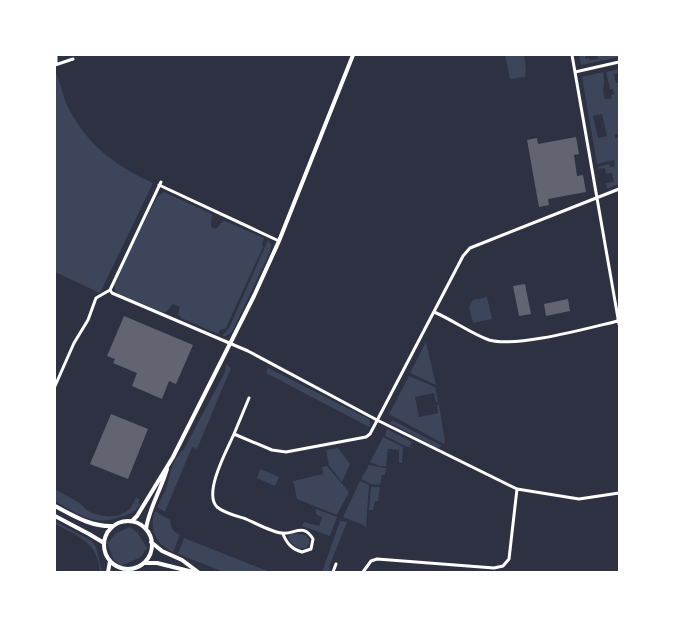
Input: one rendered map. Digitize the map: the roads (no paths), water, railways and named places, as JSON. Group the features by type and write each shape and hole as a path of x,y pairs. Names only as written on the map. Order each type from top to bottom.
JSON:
{"street":[{"path":"56,55 56,65 73,58"},
{"path":"168,464 159,493 149,513 146,529 151,542 151,550 144,563 124,571 110,561 104,550 108,531 119,523 132,521 137,516 168,464 231,343 279,241 352,55"},
{"path":"434,312 479,336 497,342 526,341 619,322 572,55"},
{"path":"575,72 619,62"},
{"path":"55,386 74,344 88,320 96,298 110,290 160,183 279,241"},
{"path":"234,434 272,450 286,452 366,437 370,434 463,256 470,248 619,190"},
{"path":"110,290 112,293 231,343 377,420 517,488 579,499 619,493"},
{"path":"248,398 214,484 212,497 217,507 283,534 296,530 306,532 313,539 311,549 302,552 293,549 283,534"},
{"path":"363,572 371,561 378,560 494,568 503,566 509,559 517,488"},
{"path":"55,506 90,523 113,526"},
{"path":"55,516 104,543"},
{"path":"132,521 146,529"},
{"path":"151,542 162,551 182,560 198,572"},
{"path":"108,572 110,561"},
{"path":"144,563 157,563 192,572"},
{"path":"333,572 336,564"}]}
